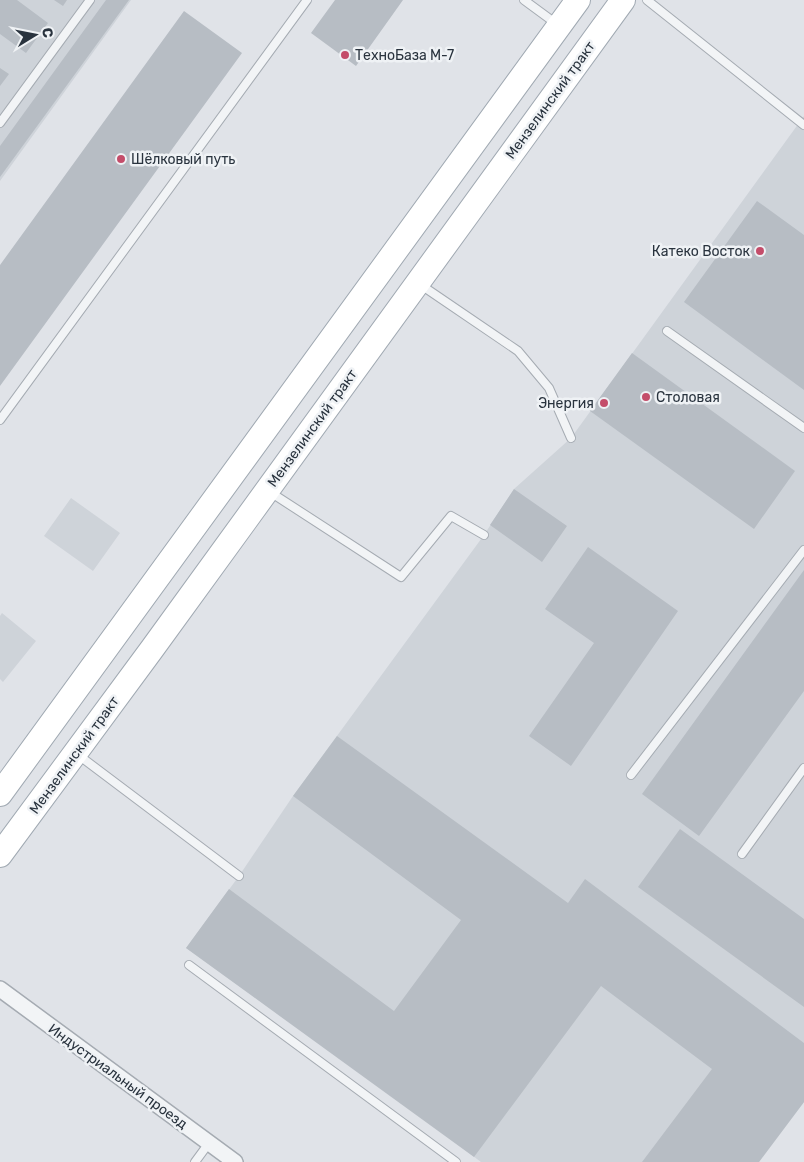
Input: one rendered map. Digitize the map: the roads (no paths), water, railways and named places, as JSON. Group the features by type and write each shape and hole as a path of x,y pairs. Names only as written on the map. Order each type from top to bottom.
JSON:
{"main road":[{"path":"0,794 578,0"},
{"name":"Мензелинский тракт","path":"0,855 152,649 623,0"},
{"path":"120,629 137,620 149,621 154,631 152,649"}],"street":[{"name":"Индустриальный проезд","path":"0,989 235,1162"}],"lane":[{"path":"0,123 90,0"},
{"path":"0,420 306,0"},
{"path":"524,0 559,26"},
{"path":"647,0 804,125"},
{"path":"418,283 518,351 549,388 571,438"},
{"path":"667,331 804,428"},
{"path":"267,490 401,577 451,516 484,535"},
{"path":"631,775 804,550"},
{"path":"76,753 239,876"},
{"path":"742,854 804,768"},
{"path":"189,965 456,1162"},
{"path":"195,1162 209,1143"}],"place":[{"name":"ТехноБаза М-7","path":"345,55"},
{"name":"Шёлковый путь","path":"121,159"},
{"name":"Катеко Восток","path":"760,251"},
{"name":"Столовая","path":"646,397"},
{"name":"Энергия","path":"604,403"}]}
